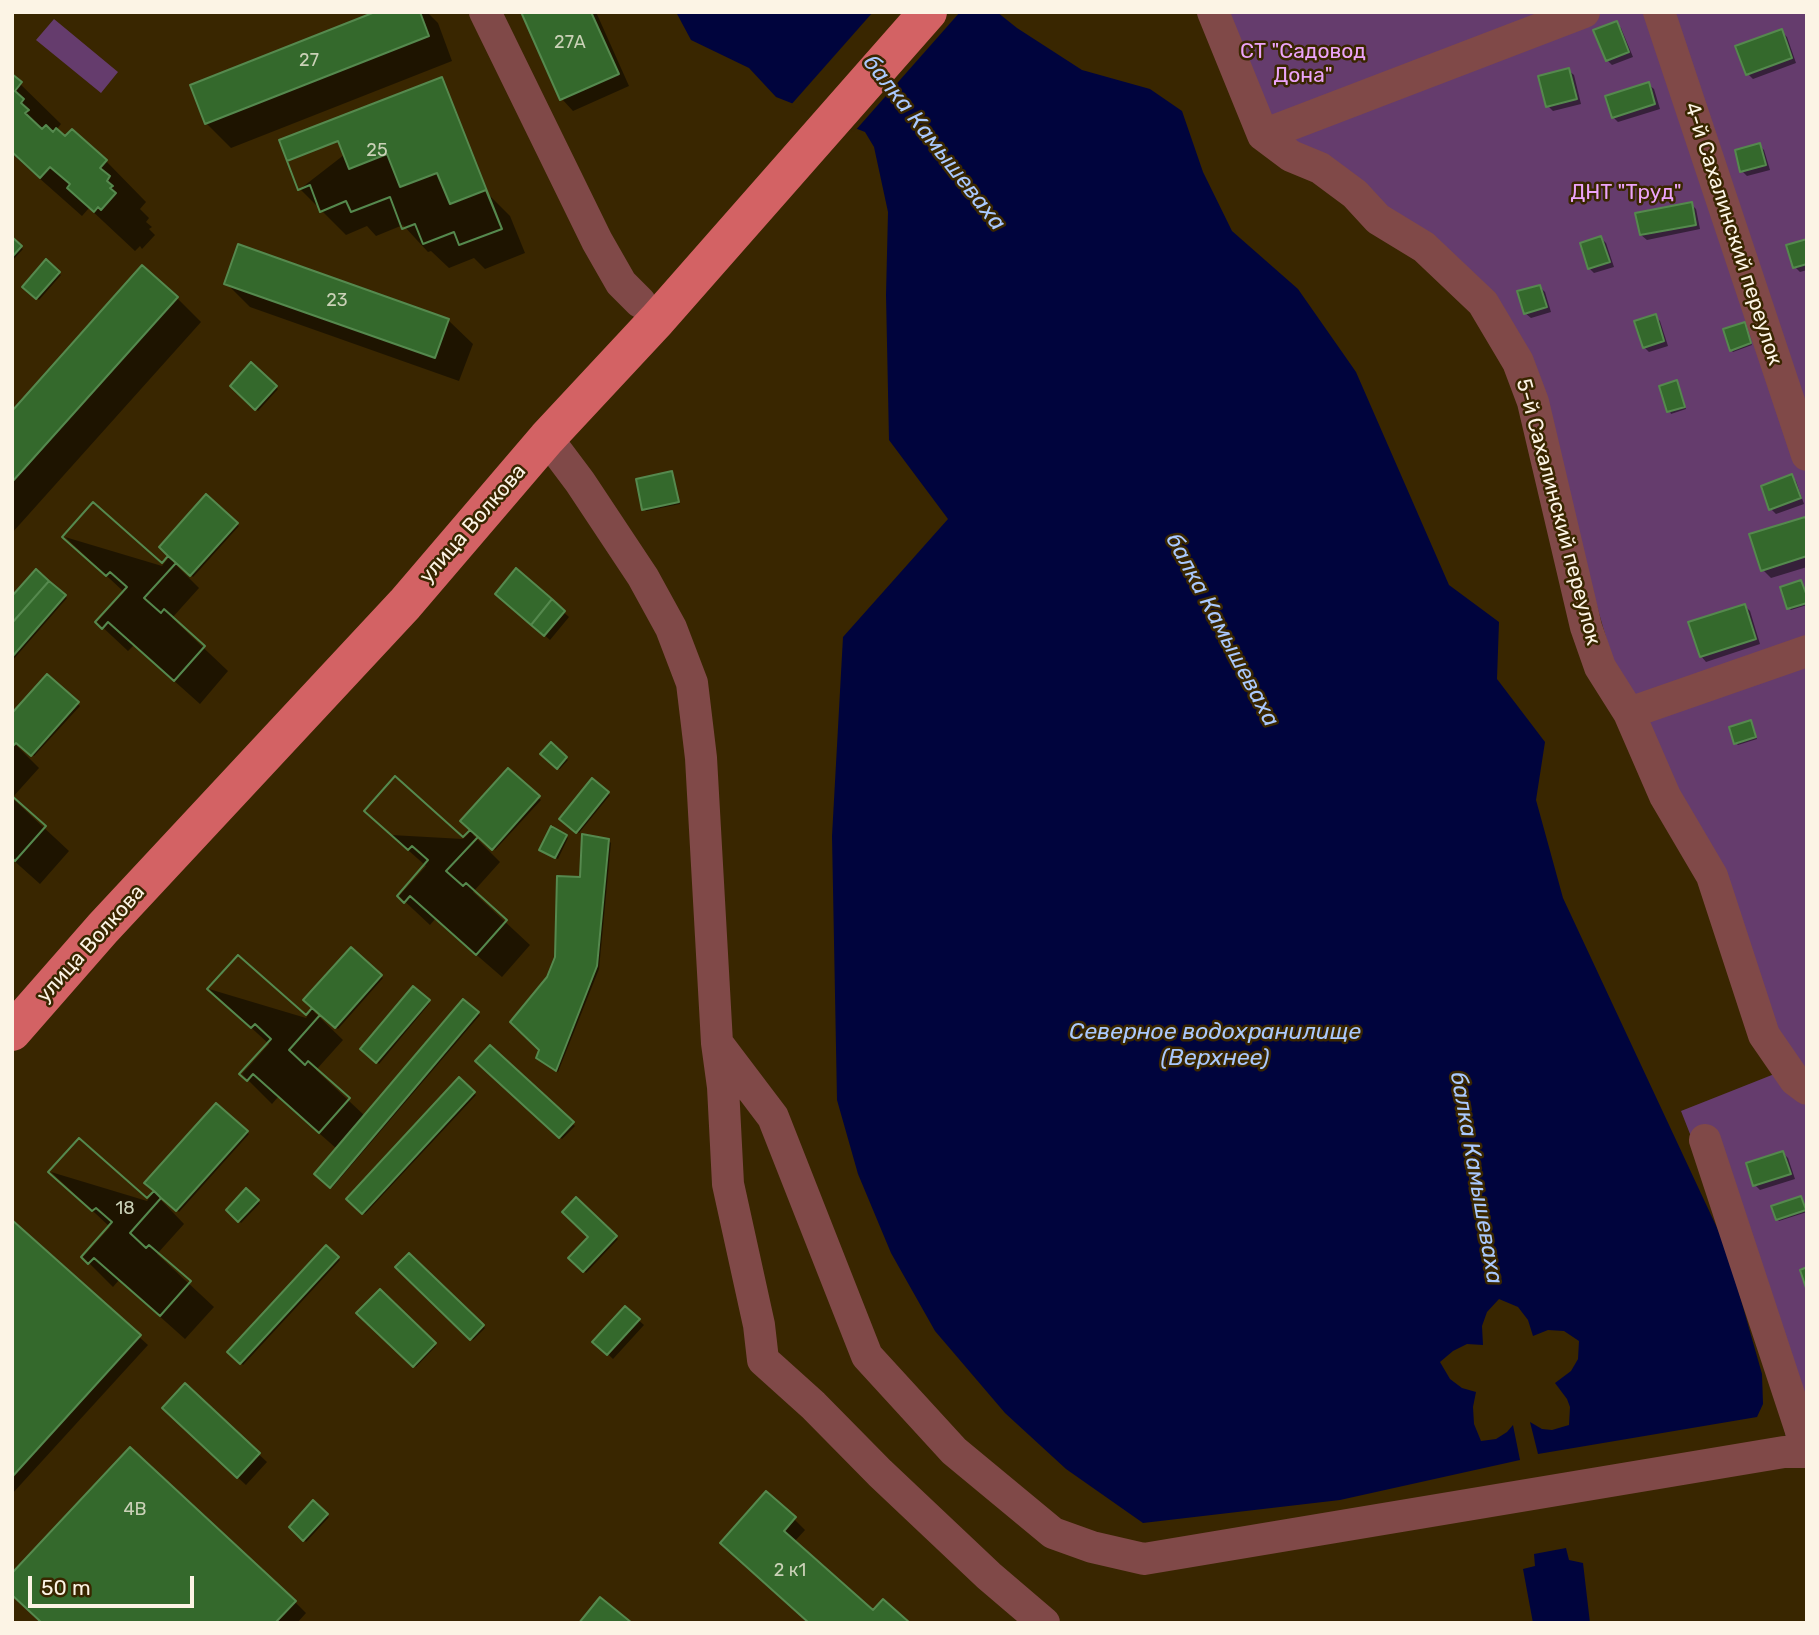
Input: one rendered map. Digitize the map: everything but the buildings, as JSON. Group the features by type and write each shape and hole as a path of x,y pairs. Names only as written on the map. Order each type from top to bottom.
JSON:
{"main road":[{"name":"улица Волкова","path":"12,1032 103,928 405,604 547,438 657,320 724,226 897,12"},
{"name":"улица Волкова","path":"12,997 95,902 385,590 529,423 640,302 724,226 929,12"}],"street":[{"path":"485,12 597,241 621,283 640,302"},
{"path":"1213,12 1263,135 1584,12"},
{"name":"4-й Сахалинский переулок","path":"1659,12 1807,455"},
{"name":"5-й Сахалинский переулок","path":"1263,135 1291,156 1320,168 1355,194 1378,219 1424,247 1483,303 1518,362 1533,402 1587,627 1600,667 1629,713 1665,796 1712,876 1764,1035 1795,1080 1807,1089"},
{"path":"547,438 580,482 643,577 671,628 692,683 701,758 728,1184 759,1325 763,1360 979,1566 1044,1623"},
{"path":"1629,713 1807,651"},
{"path":"717,1043 773,1117 867,1356 954,1451 1053,1533 1092,1547 1144,1559 1807,1450 1705,1140"}],"green space":[{"name":"ДНТ \"Труд\"","path":"1220,12 1807,12 1807,1451 1788,1447 1761,1315 1681,1111 1782,1071 1622,693 1520,339 1275,130"},
{"path":"54,19 118,72 101,93 36,40"}],"water":[{"name":"Северное водохранилище (Верхнее)","path":"676,12 997,12 1082,70 1150,89 1182,111 1203,172 1232,231 1298,289 1356,372 1449,585 1499,622 1497,679 1545,742 1536,800 1563,898 1726,1247 1762,1374 1763,1404 1757,1417 1538,1454 1530,1422 1542,1429 1552,1430 1569,1425 1570,1407 1555,1383 1571,1371 1578,1359 1579,1341 1564,1331 1548,1330 1533,1336 1528,1320 1518,1307 1499,1299 1487,1312 1482,1326 1483,1345 1467,1344 1440,1362 1450,1379 1462,1388 1476,1392 1474,1424 1481,1441 1496,1439 1513,1425 1520,1460 1340,1500 1143,1523 1066,1469 1005,1413 935,1331 891,1253 858,1174 837,1100 832,836 843,637 948,519 889,440 886,295 888,212 874,147 865,132 776,97 749,68 691,40"},
{"path":"1566,1548 1569,1560 1583,1563 1590,1623 1533,1623 1523,1569 1535,1566 1534,1554"}],"pier":[{"path":"873,12 960,12 854,132 790,106"}],"park label":[{"name":"СТ \"Садовод Дона\"","path":"1303,64"}],"water label":[{"name":"балка Камышеваха","path":"934,143"},
{"name":"балка Камышеваха","path":"1222,630"},
{"name":"балка Камышеваха","path":"1476,1178"}]}
